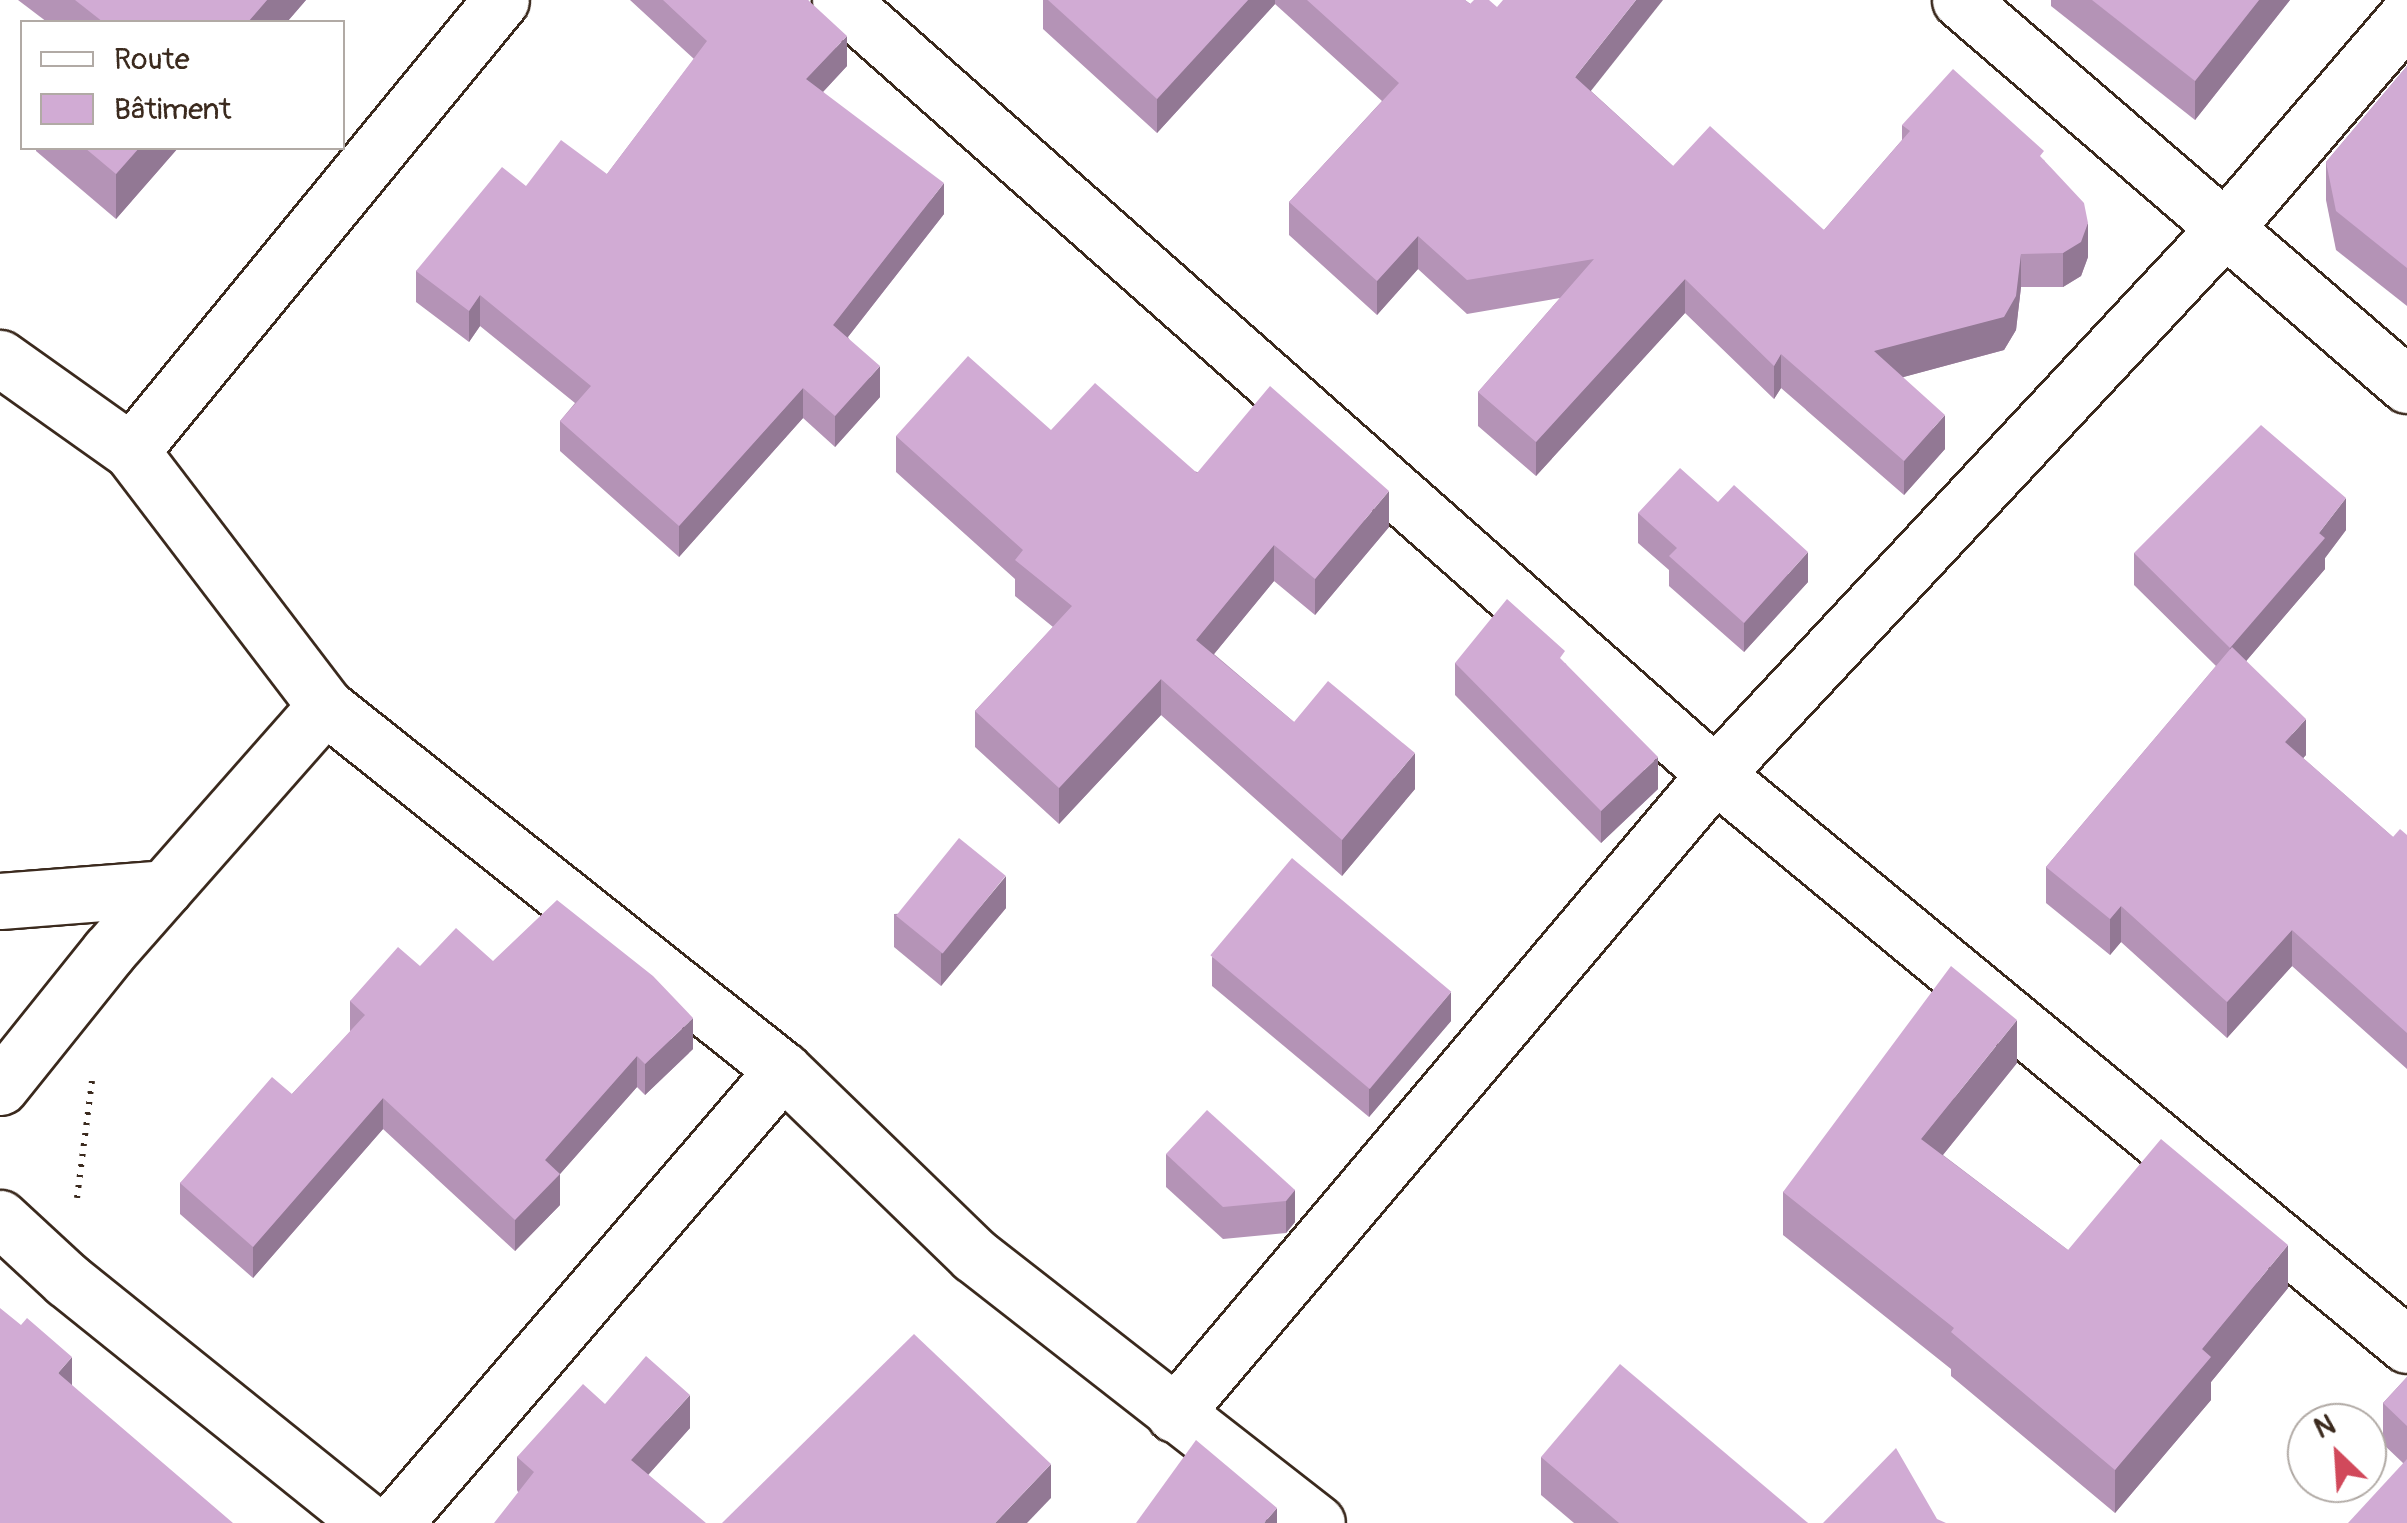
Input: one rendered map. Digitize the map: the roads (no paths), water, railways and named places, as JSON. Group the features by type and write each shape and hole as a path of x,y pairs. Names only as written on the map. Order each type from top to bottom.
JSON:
{"street":[{"path":"130,450 501,0"},
{"path":"840,0 1716,774 2407,1345"},
{"path":"1960,0 2407,386"},
{"path":"1174,1414 1716,774 2224,229 2407,16"},
{"path":"0,358 130,450 325,706 784,1070 974,1254 1317,1523"},
{"path":"0,1087 164,888 325,706"},
{"path":"0,902 164,888"},
{"path":"394,1523 784,1070"},
{"path":"0,1218 66,1280 368,1523"}]}
